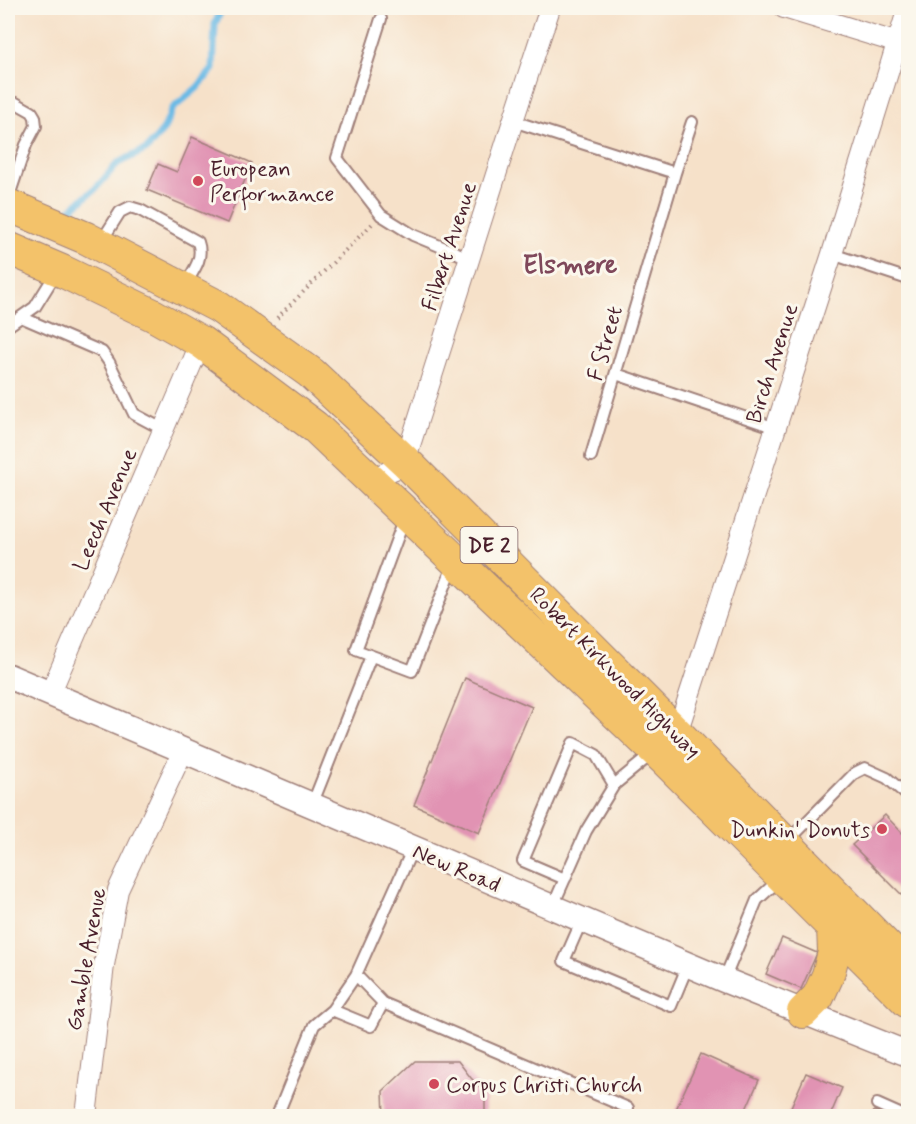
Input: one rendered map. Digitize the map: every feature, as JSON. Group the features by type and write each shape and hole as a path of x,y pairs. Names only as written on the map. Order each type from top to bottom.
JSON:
{"main road":[{"name":"Robert Kirkwood Highway","path":"8,205 99,245 219,307 310,373 405,461 666,742 783,877 909,1002"},
{"name":"Robert Kirkwood Highway","path":"8,248 153,315 201,342 315,427 455,560 786,843 909,968"},
{"path":"803,1012 818,997 828,975 834,952 833,927"}],"street":[{"name":"Filbert Avenue","path":"405,461 550,8"},
{"path":"784,8 903,45"},
{"name":"Birch Avenue","path":"666,742 776,428 903,45 908,8"},
{"name":"Leech Avenue","path":"50,694 201,342"},
{"path":"370,479 395,470 405,461"},
{"name":"New Road","path":"8,676 552,908 909,1054"},
{"name":"Gamble Avenue","path":"86,1116 104,965 118,890 183,751"}],"lane":[{"path":"381,19 337,158 381,215 413,235 469,258"},
{"path":"8,102 16,103 32,112 36,126 26,145 8,199"},
{"path":"513,121 675,173"},
{"name":"F Street","path":"591,456 692,122"},
{"path":"99,245 120,212 130,207 140,210 198,243 201,251 200,258 184,288"},
{"path":"832,255 909,279"},
{"path":"8,326 35,308 57,270"},
{"path":"21,317 102,352 134,414 164,430"},
{"path":"616,374 776,428"},
{"path":"406,514 356,650 412,671 455,560"},
{"path":"312,806 371,656"},
{"path":"552,908 586,831 614,785 666,742"},
{"path":"565,879 523,861 573,743 596,755 614,785"},
{"path":"786,843 855,773 865,768 887,778 909,796"},
{"path":"277,1116 314,1025 333,1010 356,975 413,848"},
{"path":"724,980 757,900 783,877"},
{"path":"582,920 564,961 614,983 671,1006 693,967"},
{"path":"356,975 384,1003 628,1108"},
{"path":"333,1010 371,1026 384,1003"},
{"path":"877,1104 904,1116"}],"path":[{"path":"260,336 381,215"}],"building":[{"name":"European Performance","path":"192,137 252,163 227,223 147,190 158,164 177,172"},
{"path":"465,678 532,707 479,833 414,805"},
{"path":"885,815 908,839 908,901 852,845"},
{"path":"782,938 817,953 801,989 766,974"},
{"path":"701,1054 759,1080 743,1116 673,1116"},
{"name":"Corpus Christi Church","path":"415,1061 458,1061 485,1092 485,1116 384,1116 383,1091"},
{"path":"806,1073 842,1088 830,1116 787,1116"},
{"path":"874,1111 887,1116 872,1116"}],"waterway":[{"path":"71,209 95,189 118,163 147,149 164,129 172,109 197,88 213,69 215,24 222,8"}],"place":[{"name":"European Performance","path":"198,181"},
{"name":"Dunkin' Donuts","path":"882,829"},
{"name":"Corpus Christi Church","path":"434,1084"}],"district":[{"name":"Elsmere","path":"570,264"}]}
